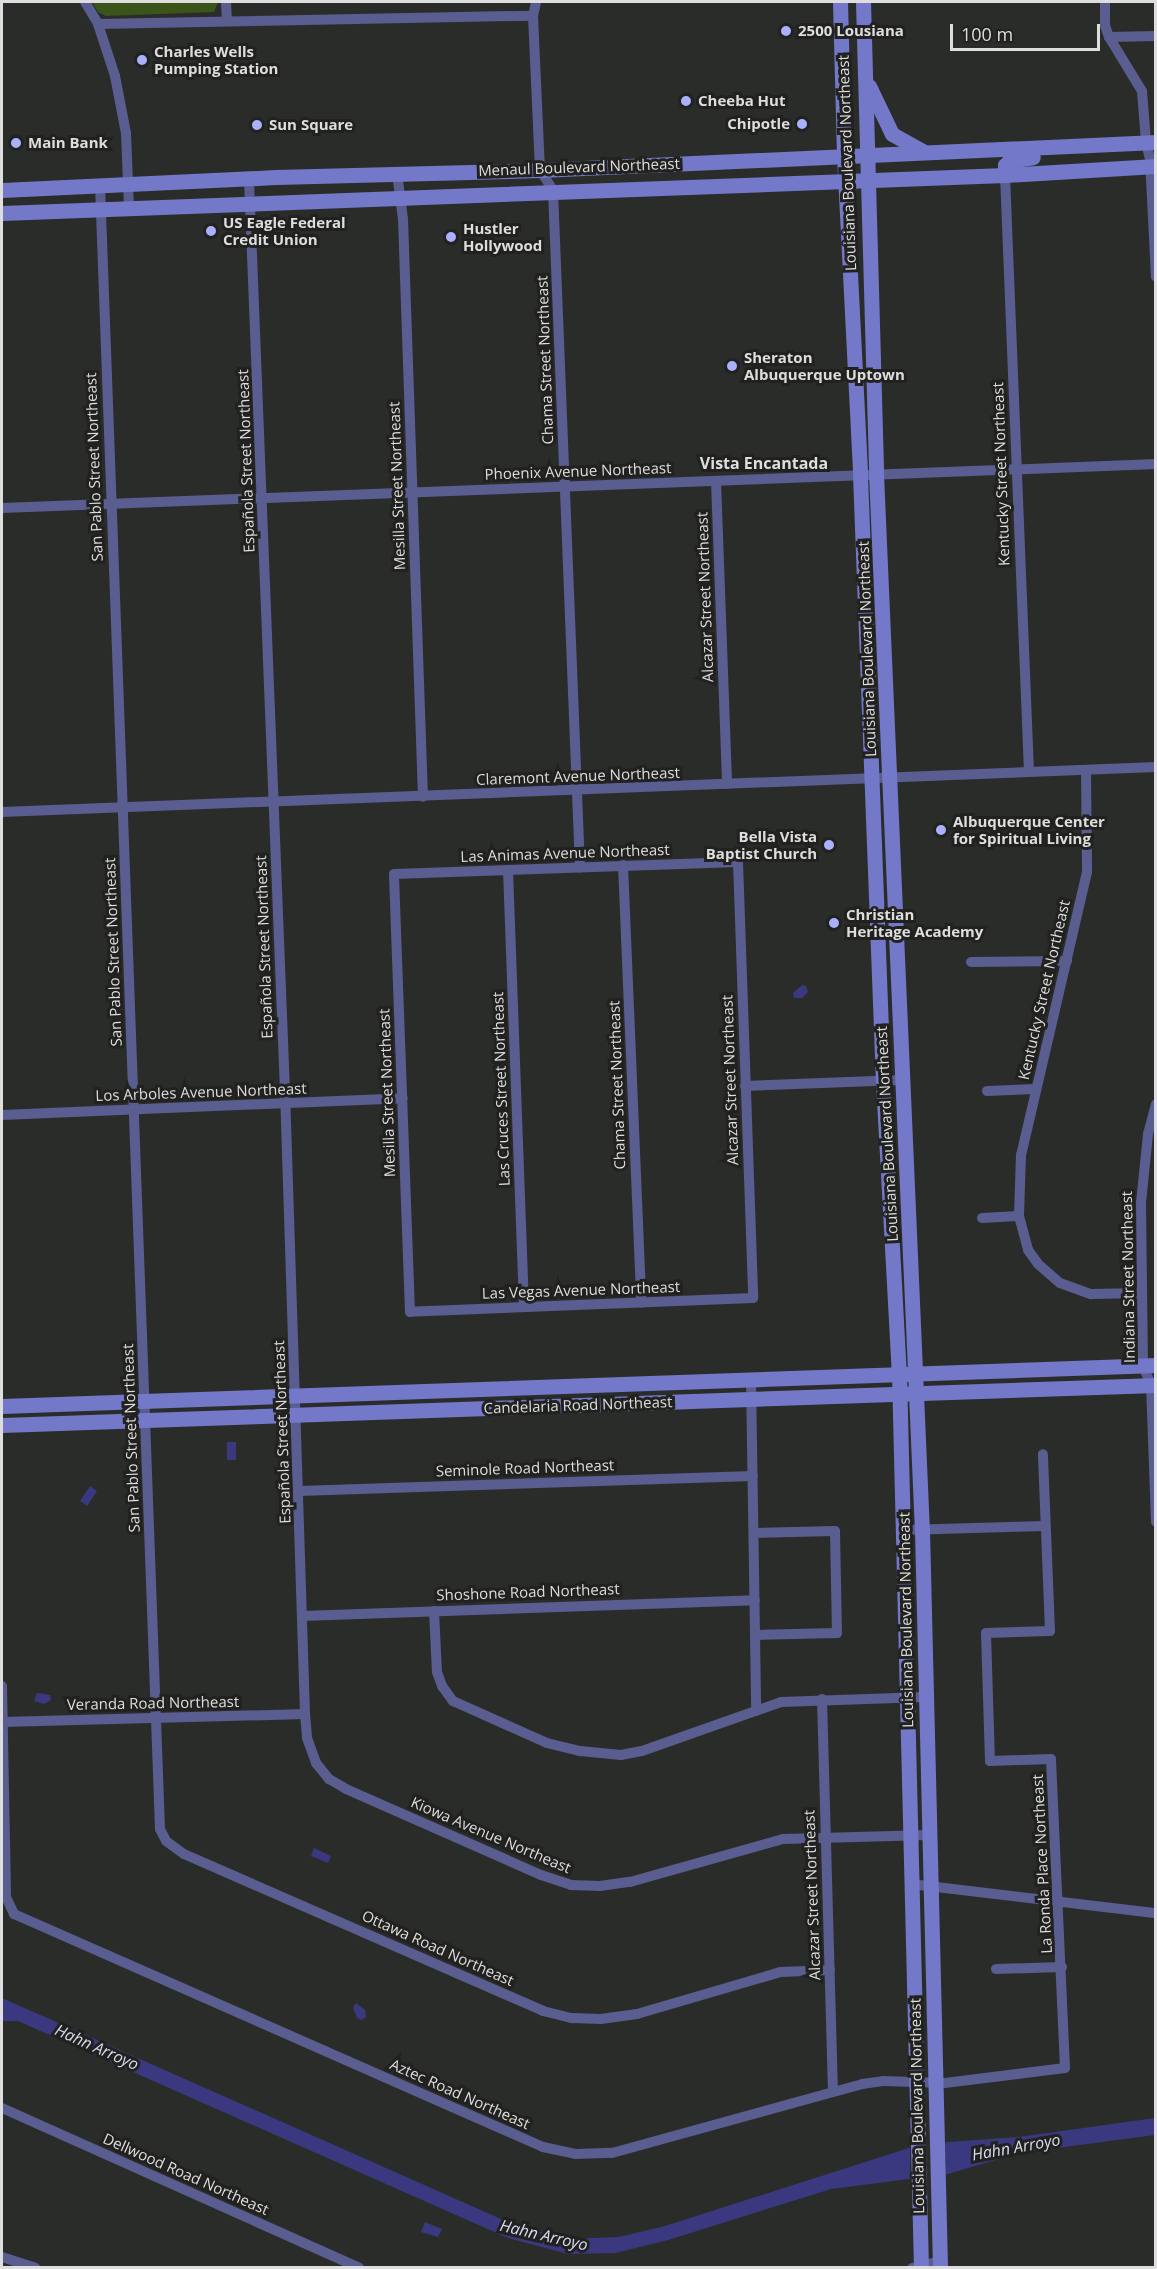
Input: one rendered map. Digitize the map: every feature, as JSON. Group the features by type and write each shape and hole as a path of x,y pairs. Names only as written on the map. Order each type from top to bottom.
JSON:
{"main road":[{"name":"Louisiana Boulevard Northeast","path":"840,2 844,155 860,475 883,1081 907,1374 916,1392 922,1530 940,2264"},
{"name":"Louisiana Boulevard Northeast","path":"863,2 876,474 901,1080 907,1374 900,1393 917,2081 918,2267"},
{"path":"866,77 892,134 926,152"},
{"name":"Menaul Boulevard Northeast","path":"2,190 249,178 540,170 1151,142"},
{"path":"1005,175 1005,165 1009,161 1017,158 1045,157 1063,147"},
{"path":"701,184 704,178 715,171 734,169 765,158"},
{"path":"636,187 651,176 692,172 699,162"},
{"path":"554,190 566,177 597,174 622,166"},
{"name":"Menaul Boulevard Northeast","path":"2,213 701,184 1005,175 1153,166"},
{"path":"478,193 497,184 525,182 540,170"},
{"name":"Candelaria Road Northeast","path":"2,1406 1149,1366"},
{"name":"Candelaria Road Northeast","path":"2,1425 1153,1385"}],"street":[{"path":"85,2 98,24 116,82 126,133 129,207"},
{"path":"226,2 228,20"},
{"path":"536,2 533,16 540,170 554,190"},
{"path":"1105,2 1105,24 1109,37 1140,86 1151,142 1155,277"},
{"path":"98,24 533,16"},
{"path":"1109,37 1155,36"},
{"name":"Mesilla Street Northeast","path":"397,173 400,196 413,493 423,797"},
{"name":"Kentucky Street Northeast","path":"1005,175 1029,772"},
{"name":"Española Street Northeast","path":"249,178 286,1104 305,1714"},
{"name":"San Pablo Street Northeast","path":"100,185 110,504 146,1420 154,1719"},
{"name":"Chama Street Northeast","path":"554,190 580,867"},
{"name":"Phoenix Avenue Northeast","path":"2,508 1155,464"},
{"name":"Alcazar Street Northeast","path":"716,481 727,784"},
{"name":"Claremont Avenue Northeast","path":"2,812 1155,767"},
{"name":"Kentucky Street Northeast","path":"1086,770 1086,872 1021,1155 1019,1216 1028,1250 1038,1264 1060,1283 1091,1294 1142,1293"},
{"name":"Alcazar Street Northeast","path":"738,862 753,1298"},
{"name":"Las Animas Avenue Northeast","path":"394,874 738,862"},
{"name":"Chama Street Northeast","path":"623,865 640,1303"},
{"name":"Las Cruces Street Northeast","path":"508,870 524,1307"},
{"name":"Mesilla Street Northeast","path":"394,874 410,1312"},
{"path":"971,962 1067,961"},
{"path":"745,1086 901,1080"},
{"path":"987,1092 1036,1089"},
{"name":"Los Arboles Avenue Northeast","path":"2,1115 403,1098"},
{"name":"Indiana Street Northeast","path":"1155,1104 1148,1134 1140,1203 1142,1293 1153,1385 1155,1522"},
{"path":"982,1218 1019,1216"},
{"name":"Las Vegas Avenue Northeast","path":"410,1312 753,1298"},
{"path":"751,1380 756,1711"},
{"name":"La Ronda Place Northeast","path":"935,2081 945,2083 1065,2068 1052,1759 990,1761 986,1633 1050,1631 1043,1454"},
{"name":"Seminole Road Northeast","path":"299,1491 753,1476"},
{"path":"903,1530 1045,1526"},
{"path":"754,1533 835,1531 837,1633 756,1635"},
{"name":"Shoshone Road Northeast","path":"302,1616 756,1600"},
{"path":"434,1611 437,1672 442,1686 453,1701 548,1743 580,1751 621,1755 642,1751 781,1702 926,1697"},
{"path":"2,1686 2,1722"},
{"name":"Alcazar Street Northeast","path":"822,1699 833,2090"},
{"name":"Veranda Road Northeast","path":"2,1722 305,1714"},
{"name":"Kiowa Avenue Northeast","path":"305,1714 308,1738 316,1763 329,1779 346,1789 454,1837 571,1885 600,1886 630,1882 764,1843 826,1838 929,1835"},
{"name":"Ottawa Road Northeast","path":"154,1719 160,1829 166,1841 184,1854 543,2012 572,2018 601,2019 637,2014 781,1972 830,1970"},
{"name":"Aztec Road Northeast","path":"2,1722 6,1897 14,1914 543,2147 575,2154 612,2153 833,2090 883,2081 935,2081"},
{"path":"911,1884 1155,1913"},
{"name":"La Ronda Place Northeast","path":"996,1969 1062,1967"},
{"name":"Dellwood Road Northeast","path":"2,2108 352,2266"},
{"path":"2,2257 36,2268"},
{"path":"918,2267 940,2264"}],"green space":[{"path":"92,2 218,2 214,12 106,16 98,12"}],"water":[{"path":"802,985 806,986 808,992 802,998 794,998 793,993"},
{"path":"227,1442 236,1442 236,1460 227,1460"},
{"path":"90,1486 97,1491 87,1506 80,1501"},
{"path":"37,1693 50,1695 51,1700 44,1704 34,1701"},
{"path":"314,1848 331,1856 328,1863 311,1856"},
{"name":"Hahn Arroyo","path":"2,1998 510,2223 567,2239 619,2237 665,2226 909,2148 949,2142 1019,2137 1155,2118 1155,2135 1019,2153 948,2174 831,2189 668,2240 615,2253 568,2254 508,2238 18,2021 2,2021"},
{"path":"356,2003 365,2010 366,2017 362,2020 357,2018 353,2007"},
{"path":"425,2222 442,2229 438,2237 421,2232"}],"pier":[{"path":"945,2139 946,2177 910,2183 910,2145"}],"place":[{"name":"2500 Lousiana","path":"786,31"},
{"name":"Charles Wells Pumping Station","path":"142,60"},
{"name":"Cheeba Hut","path":"686,101"},
{"name":"Chipotle","path":"802,124"},
{"name":"Sun Square","path":"257,125"},
{"name":"Main Bank","path":"16,143"},
{"name":"US Eagle Federal Credit Union","path":"211,231"},
{"name":"Hustler Hollywood","path":"451,237"},
{"name":"Sheraton Albuquerque Uptown","path":"732,366"},
{"name":"Albuquerque Center for Spiritual Living","path":"941,830"},
{"name":"Bella Vista Baptist Church","path":"829,845"},
{"name":"Christian Heritage Academy","path":"834,923"}],"district":[{"name":"Vista Encantada","path":"764,463"}]}
